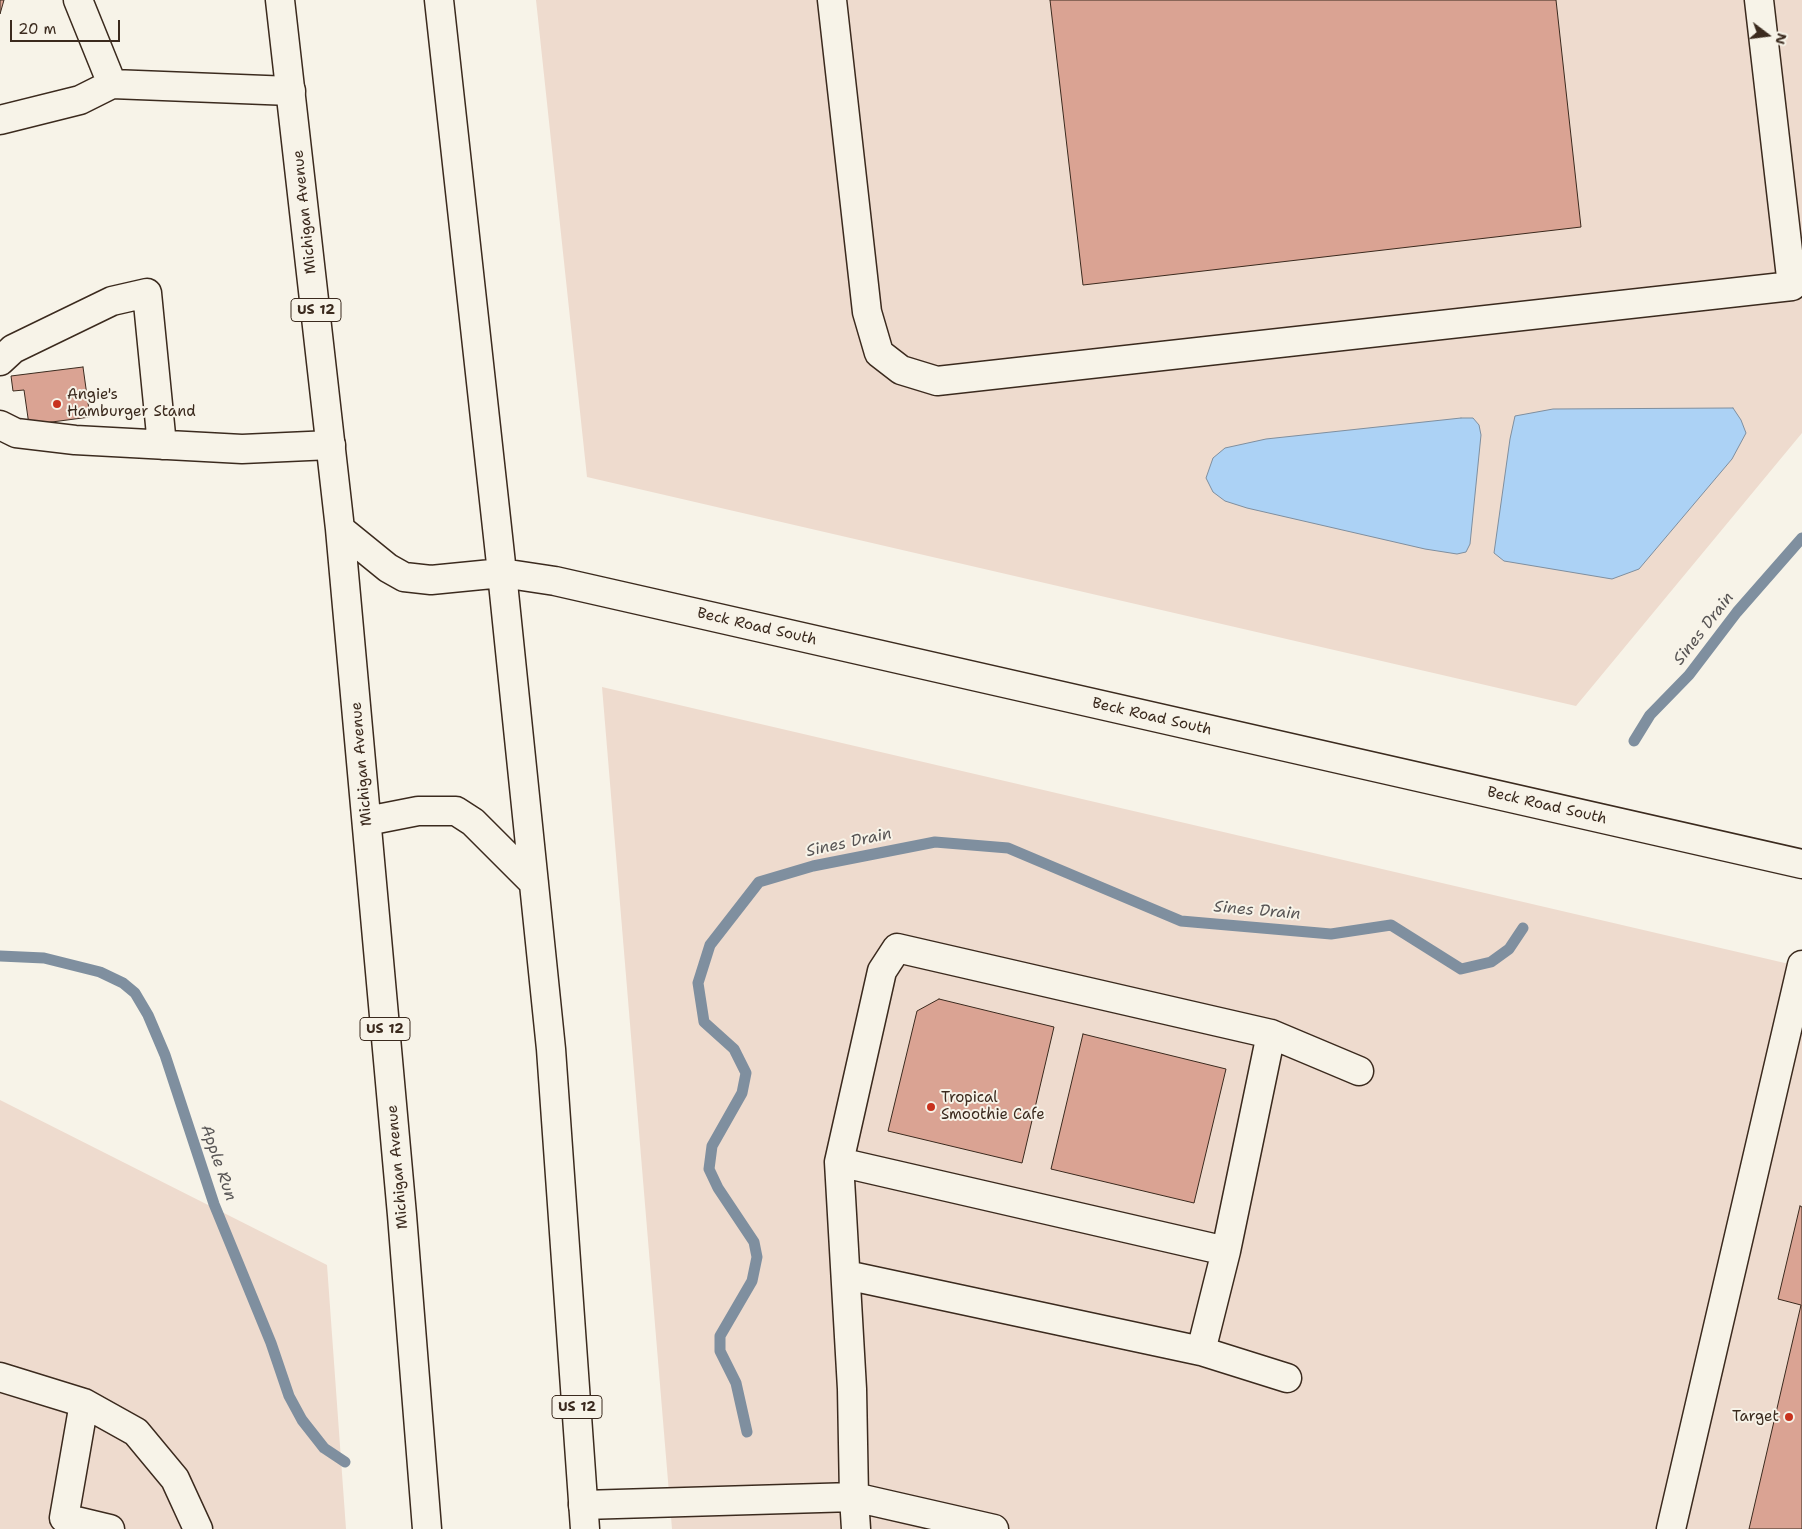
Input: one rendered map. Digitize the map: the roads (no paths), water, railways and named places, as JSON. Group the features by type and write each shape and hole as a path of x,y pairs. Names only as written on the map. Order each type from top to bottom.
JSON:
{"main road":[{"path":"78,0 112,84"},
{"name":"Michigan Avenue","path":"280,0 340,529 402,1215 427,1529"},
{"name":"US 12","path":"439,0 502,573 551,1049 584,1517"},
{"path":"832,0 867,312 878,353 901,370 937,381 1792,286 1759,0"},
{"path":"0,120 80,100 112,84 291,91"},
{"path":"0,361 13,349 112,301 147,292 162,445"},
{"path":"0,425 16,433 75,440 242,449 331,445"},
{"name":"Beck Road South","path":"340,529 388,568 404,577 431,580 502,573 555,581 1802,864"},
{"path":"367,821 434,810 456,811 473,822 534,883"},
{"path":"856,1529 852,1390 839,1162 882,971 897,948 1271,1034 1359,1071"},
{"path":"1671,1529 1802,964"},
{"path":"1201,1351 1226,1251 1271,1034"},
{"path":"839,1162 1226,1251"},
{"path":"846,1275 1201,1351 1287,1378"},
{"path":"0,1377 84,1403 136,1432 175,1479 198,1529"},
{"path":"84,1403 63,1524 110,1529"},
{"path":"584,1517 854,1497 994,1529"}],"water":[{"path":"1733,408 1741,420 1746,433 1732,459 1639,569 1612,579 1504,561 1494,553 1515,416 1553,409"},
{"path":"1473,418 1479,425 1481,435 1470,544 1466,552 1457,554 1425,549 1247,508 1225,501 1213,492 1206,478 1213,458 1225,448 1266,439"}],"waterway":[{"name":"Sines Drain","path":"1634,741 1650,715 1689,675 1737,612 1802,538"},
{"name":"Sines Drain","path":"747,1432 736,1383 720,1351 720,1336 752,1281 757,1257 754,1242 718,1188 709,1169 712,1146 742,1093 746,1073 734,1049 704,1022 698,983 710,945 759,882 813,866 935,842 1008,848 1181,921 1331,934 1391,925 1461,969 1491,962 1509,949 1523,928"},
{"name":"Apple Run","path":"0,956 44,958 100,972 123,983 135,993 148,1015 165,1055 214,1204 271,1343 289,1396 302,1420 324,1448 345,1462"}],"place":[{"name":"Angie's Hamburger Stand","path":"57,404"},
{"name":"Tropical Smoothie Cafe","path":"931,1107"},
{"name":"Target","path":"1789,1417"}]}
